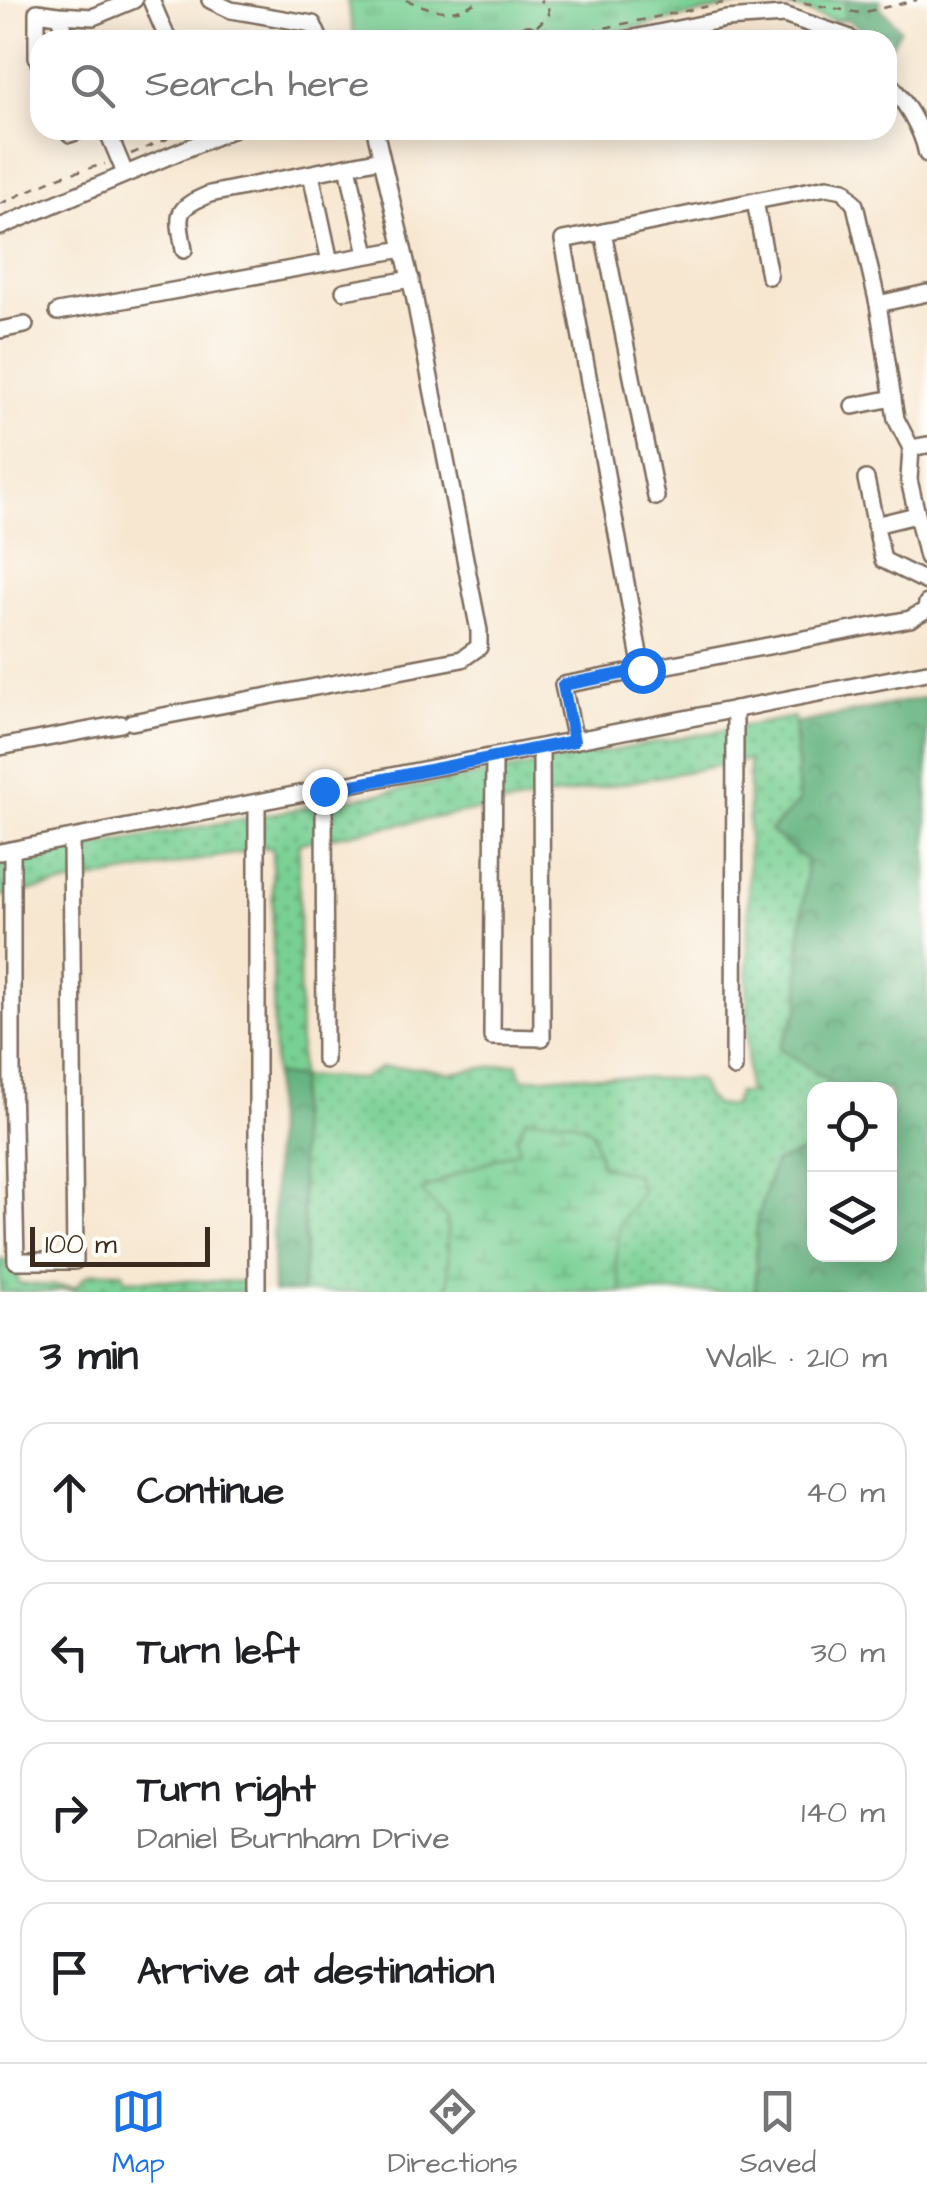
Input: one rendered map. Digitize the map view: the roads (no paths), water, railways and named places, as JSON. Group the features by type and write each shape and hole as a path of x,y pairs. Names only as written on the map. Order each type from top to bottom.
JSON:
{"street":[{"path":"38,30 38,12 93,17 134,0"},
{"path":"151,0 164,30"},
{"path":"210,0 231,10 313,24 316,30"},
{"path":"58,14 65,30"},
{"path":"673,30 726,19 784,14 831,30"},
{"path":"897,91 927,154"},
{"path":"111,140 122,166"},
{"path":"0,227 122,166 192,140"},
{"path":"0,747 462,659 479,647 410,278 377,140"},
{"path":"184,250 178,216 183,207 210,194 382,159"},
{"path":"348,166 367,255"},
{"path":"311,174 330,262"},
{"path":"642,670 563,240 827,187 844,190 855,205 878,304 896,419 919,446 909,480 927,557"},
{"path":"755,201 768,276"},
{"path":"603,232 656,498"},
{"path":"58,312 403,248"},
{"path":"344,292 410,278"},
{"path":"878,304 927,293"},
{"path":"0,330 25,325"},
{"path":"853,406 893,398"},
{"path":"866,478 883,560 927,582"},
{"path":"874,524 916,515"},
{"path":"574,741 563,685 910,619 926,610 927,604"},
{"path":"71,839 76,1261 16,1261 6,852 71,839 324,791 927,672"},
{"path":"734,710 734,1068"},
{"path":"494,756 492,1037 542,1038 541,748"},
{"path":"324,791 325,1060"},
{"path":"257,804 257,1288"}]}
